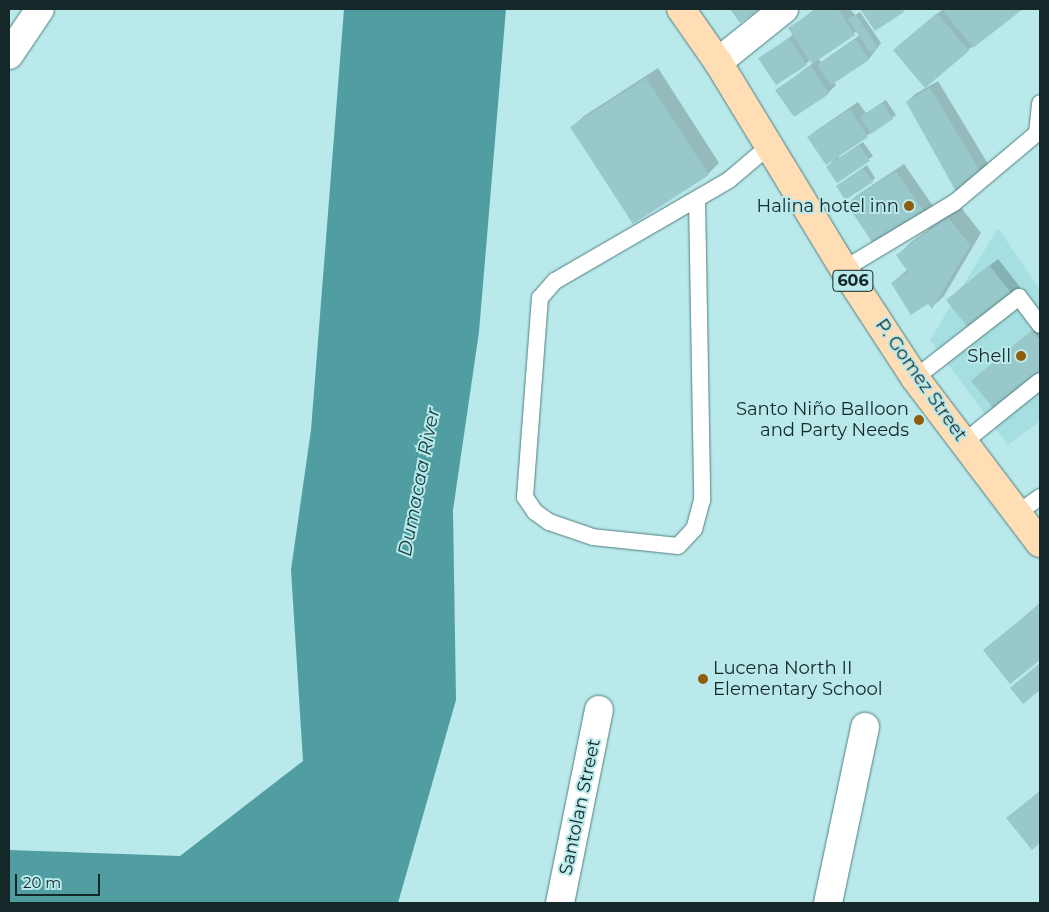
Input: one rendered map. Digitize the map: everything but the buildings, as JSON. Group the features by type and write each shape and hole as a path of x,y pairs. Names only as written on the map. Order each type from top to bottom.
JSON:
{"main road":[{"name":"P. Gomez Street","path":"681,9 718,62 844,269 915,378 1040,543"}],"street":[{"path":"9,55 40,9"},
{"path":"718,62 784,9"},
{"name":"Santolan Street","path":"560,903 599,710"},
{"path":"828,903 864,727"}],"lane":[{"path":"844,269 954,203 1037,133 1040,103"},
{"path":"697,199 702,500 694,529 678,546 593,537 548,522 534,512 525,497 540,298 555,281 729,180 769,146"},
{"path":"915,378 1018,297 1040,325"},
{"path":"964,442 1040,381"},
{"path":"1018,513 1040,497"}],"shaded area":[{"path":"998,228 1040,290 1040,421 1008,445 930,340"}],"water":[{"name":"Dumacaa River","path":"344,9 506,9 479,332 453,510 456,700 398,903 9,903 9,850 180,856 303,761 291,570 311,430"}],"place":[{"name":"Halina hotel inn","path":"909,206"},
{"name":"Shell","path":"1021,356"},
{"name":"Santo Niño Balloon and Party Needs","path":"919,420"},
{"name":"Lucena North II Elementary School","path":"703,679"}]}
